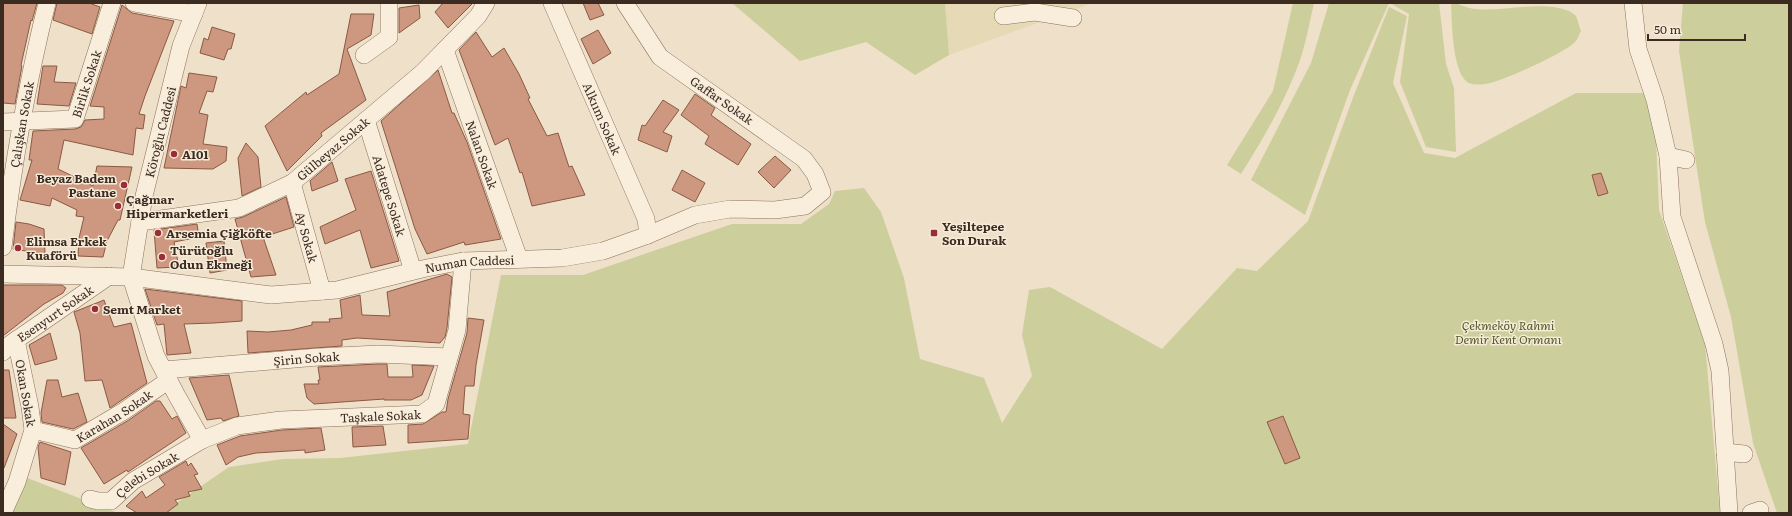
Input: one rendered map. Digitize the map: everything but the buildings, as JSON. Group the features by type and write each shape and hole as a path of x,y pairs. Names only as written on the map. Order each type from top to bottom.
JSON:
{"street":[{"name":"Çalışkan Sokak","path":"3,247 22,121 34,58 47,3"},
{"name":"Birlik Sokak","path":"3,122 75,119 112,3"},
{"path":"134,3 196,9"},
{"path":"364,55 389,37 389,3"},
{"name":"Gülbeyaz Sokak","path":"140,222 239,208 292,183 423,72 478,16 486,3"},
{"name":"Alkıım Sokak","path":"552,3 646,219 648,235"},
{"name":"Gaffar Sokak","path":"625,3 660,57 804,159 815,174 822,192"},
{"path":"1633,3 1638,49 1655,100 1668,156 1672,217 1714,344 1725,368 1726,452 1729,513"},
{"name":"Köroğlu Caddesi","path":"196,9 181,46 144,196 131,277 156,356 202,440"},
{"path":"1003,16 1035,12 1073,18"},
{"name":"Nalan Sokak","path":"445,50 519,259"},
{"name":"Adatepe Sokak","path":"366,120 413,271"},
{"path":"1668,156 1686,160"},
{"name":"Ay Sokak","path":"292,183 322,291"},
{"name":"Numan Caddesi","path":"109,276 131,277 271,295 337,290 413,271 463,261 562,258 603,251 648,235 695,215 730,209 775,210 806,206 822,192"},
{"name":"Taşkale Sokak","path":"202,440 237,426 281,420 422,414 436,404 449,357 456,330 463,261"},
{"path":"3,274 109,276"},
{"name":"Esenyurt Sokak","path":"3,352 16,340 109,276"},
{"name":"Okan Sokak","path":"3,513 17,482 33,430 30,407 16,340"},
{"name":"Şirin Sokak","path":"166,375 318,357 378,354 449,357"},
{"name":"Karahan Sokak","path":"33,430 75,440 124,411 166,375"},
{"name":"Çelebi Sokak","path":"90,499 98,501 111,501 133,481 202,440"},
{"path":"1726,452 1744,454"}],"shaded area":[{"path":"945,3 1093,3 949,55"}],"green space":[{"path":"732,3 945,3 949,55 915,75 866,42 800,61"},
{"path":"1293,3 1314,3 1302,54 1297,69 1275,116 1241,174 1227,165 1273,91"},
{"path":"1329,3 1389,3 1350,90 1305,215 1251,180 1311,63"},
{"path":"1390,3 1439,3 1446,64 1454,88 1456,152 1426,147 1400,82 1409,14"},
{"path":"1451,3 1475,9 1535,6 1558,8 1569,11 1576,16 1581,31 1575,42 1569,47 1546,60 1518,73 1493,82 1478,85 1473,84 1467,82 1462,76 1458,67 1454,45"},
{"path":"1683,3 1789,3 1789,513 1777,513 1753,443 1731,317 1705,222 1679,51"},
{"name":"Çekmeköy Rahmi Demir Kent Ormanı","path":"1389,7 1407,16 1393,83 1424,153 1455,158 1576,93 1645,93 1656,140 1659,210 1705,344 1720,513 162,513 229,467 283,459 340,458 468,444 501,275 583,275 732,224 801,224 829,204 835,191 864,188 881,212 904,278 920,359 984,378 1002,423 1032,376 1022,335 1029,290 1050,287 1162,349 1237,268 1257,271 1308,221 1354,95"},
{"path":"22,476 118,513 10,513"}],"place":[{"name":"A101","path":"174,154"},
{"name":"Beyaz Badem Pastane","path":"124,185"},
{"name":"Çağmar Hipermarketleri","path":"118,206"},
{"name":"Arsemia Çiğköfte","path":"158,233"},
{"name":"Yeşiltepee Son Durak","path":"934,233"},
{"name":"Elimsa Erkek Kuaförü","path":"18,248"},
{"name":"Türütoğlu Odun Ekmeği","path":"162,257"},
{"name":"Semt Market","path":"95,309"}]}
